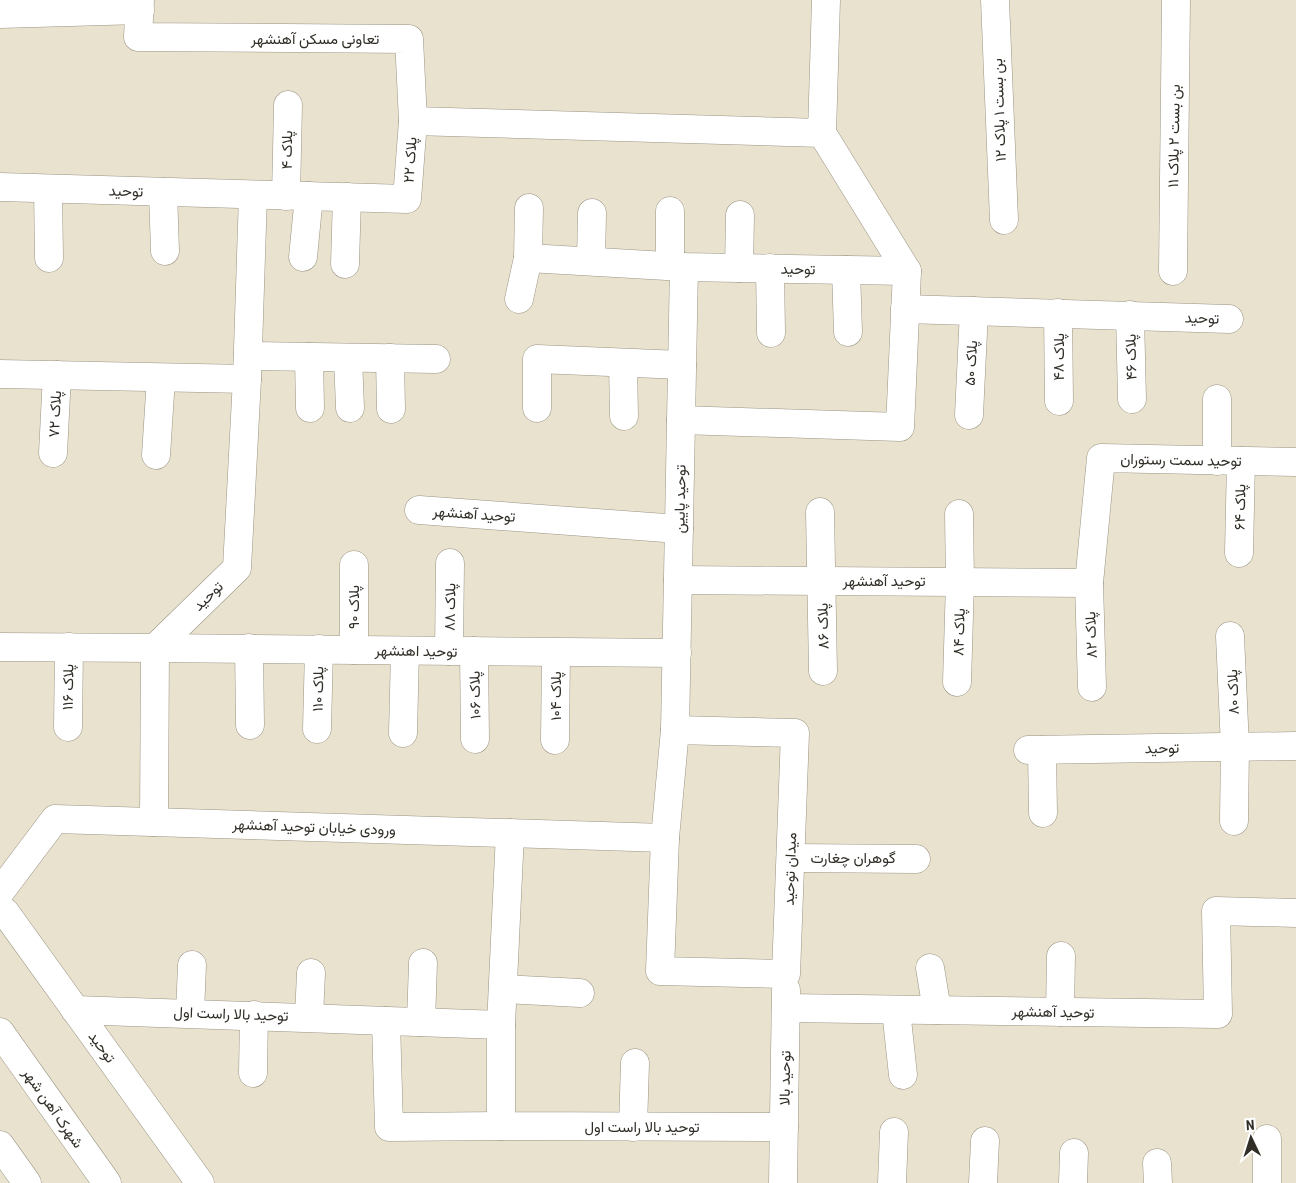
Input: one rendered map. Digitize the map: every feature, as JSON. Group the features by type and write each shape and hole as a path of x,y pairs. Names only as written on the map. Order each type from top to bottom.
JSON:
{"street":[{"path":"681,420 900,427 907,272 822,134 826,0"},
{"name":"بن بست ۱ پلاک ۱۲","path":"995,0 1004,220"},
{"name":"بن بست ۲ پلاک ۱۱","path":"1173,271 1176,0"},
{"path":"0,14 140,5"},
{"name":"تعاونی مسکن آهنشهر","path":"140,5 138,37 409,39 413,121"},
{"name":"پلاک ۴","path":"288,105 303,257"},
{"path":"413,121 822,134"},
{"name":"پلاک ۲۲","path":"407,199 413,121"},
{"name":"توحید","path":"0,188 407,199"},
{"path":"48,189 49,258"},
{"path":"163,192 165,251"},
{"name":"توحید","path":"156,648 237,568 248,367 252,195"},
{"path":"344,264 346,197"},
{"path":"519,299 528,258 529,208"},
{"name":"توحید پایین","path":"670,211 677,266 682,366 675,730"},
{"path":"591,261 592,213"},
{"path":"738,268 740,215"},
{"name":"توحید","path":"528,258 677,266 907,272"},
{"path":"770,268 771,333"},
{"path":"846,270 848,332"},
{"name":"توحید","path":"905,309 1228,319"},
{"name":"پلاک ۵۰","path":"969,415 974,311"},
{"name":"پلاک ۴۸","path":"1058,313 1059,401"},
{"name":"پلاک ۴۶","path":"1130,316 1132,399"},
{"path":"309,357 310,408"},
{"path":"0,374 161,378 309,357 436,359"},
{"path":"348,358 350,408"},
{"path":"390,358 391,409"},
{"path":"537,408 537,359 682,366"},
{"path":"623,363 624,416"},
{"name":"پلاک ۷۲","path":"53,453 57,375"},
{"path":"156,455 161,378"},
{"name":"پلاک ۶۴","path":"1218,399 1229,461 1239,553"},
{"name":"توحید سمت رستوران","path":"1089,583 1101,458 1296,462"},
{"name":"توحید آهنشهر","path":"419,510 679,529"},
{"name":"پلاک ۸۶","path":"820,512 823,671"},
{"name":"پلاک ۸۴","path":"957,682 960,582 959,514"},
{"name":"پلاک ۸۸","path":"450,563 462,651"},
{"name":"پلاک ۹۰","path":"354,565 354,650"},
{"name":"توحید آهنشهر","path":"678,580 1089,583"},
{"name":"پلاک ۸۲","path":"1089,583 1092,687"},
{"name":"پلاک ۸۰","path":"1230,636 1235,748 1234,821"},
{"path":"0,647 156,648 154,822"},
{"name":"پلاک ۱۱۶","path":"68,727 69,647"},
{"name":"توحید اهنشهر","path":"156,648 677,653"},
{"path":"249,648 250,725"},
{"name":"پلاک ۱۱۰","path":"318,729 319,649"},
{"path":"403,733 405,651"},
{"name":"پلاک ۱۰۶","path":"462,651 475,739"},
{"name":"پلاک ۱۰۴","path":"555,740 556,653"},
{"path":"675,730 664,838 660,971 786,974"},
{"name":"میدان توحید","path":"675,730 795,733 786,974"},
{"name":"توحید","path":"1043,813 1035,750 1296,746"},
{"name":"ورودی خیابان توحید آهنشهر","path":"2,902 56,820 664,838"},
{"path":"501,1126 501,1025 510,833"},
{"name":"گوهران چغارت","path":"791,858 916,858"},
{"name":"توحید","path":"2,902 76,1010 200,1183"},
{"name":"توحید آهنشهر","path":"786,1008 1218,1014 1216,912 1296,913"},
{"path":"1060,1012 1061,956"},
{"path":"421,1022 423,963"},
{"path":"190,1013 192,965"},
{"path":"930,968 938,1010"},
{"path":"309,1018 311,973"},
{"name":"توحید بالا","path":"783,1183 786,974"},
{"path":"503,989 580,993"},
{"name":"توحید بالا راست اول","path":"76,1010 501,1025"},
{"path":"896,1010 903,1075"},
{"path":"253,1073 254,1015"},
{"name":"توحید بالا راست اول","path":"386,1021 389,1127 784,1127"},
{"name":"شهرک آهن شهر","path":"0,1032 107,1183"},
{"path":"633,1127 635,1063"},
{"path":"892,1183 894,1132"},
{"path":"1267,1139 1267,1183"},
{"path":"983,1183 985,1141"},
{"path":"0,1145 27,1183"},
{"path":"1073,1183 1074,1153"}]}
